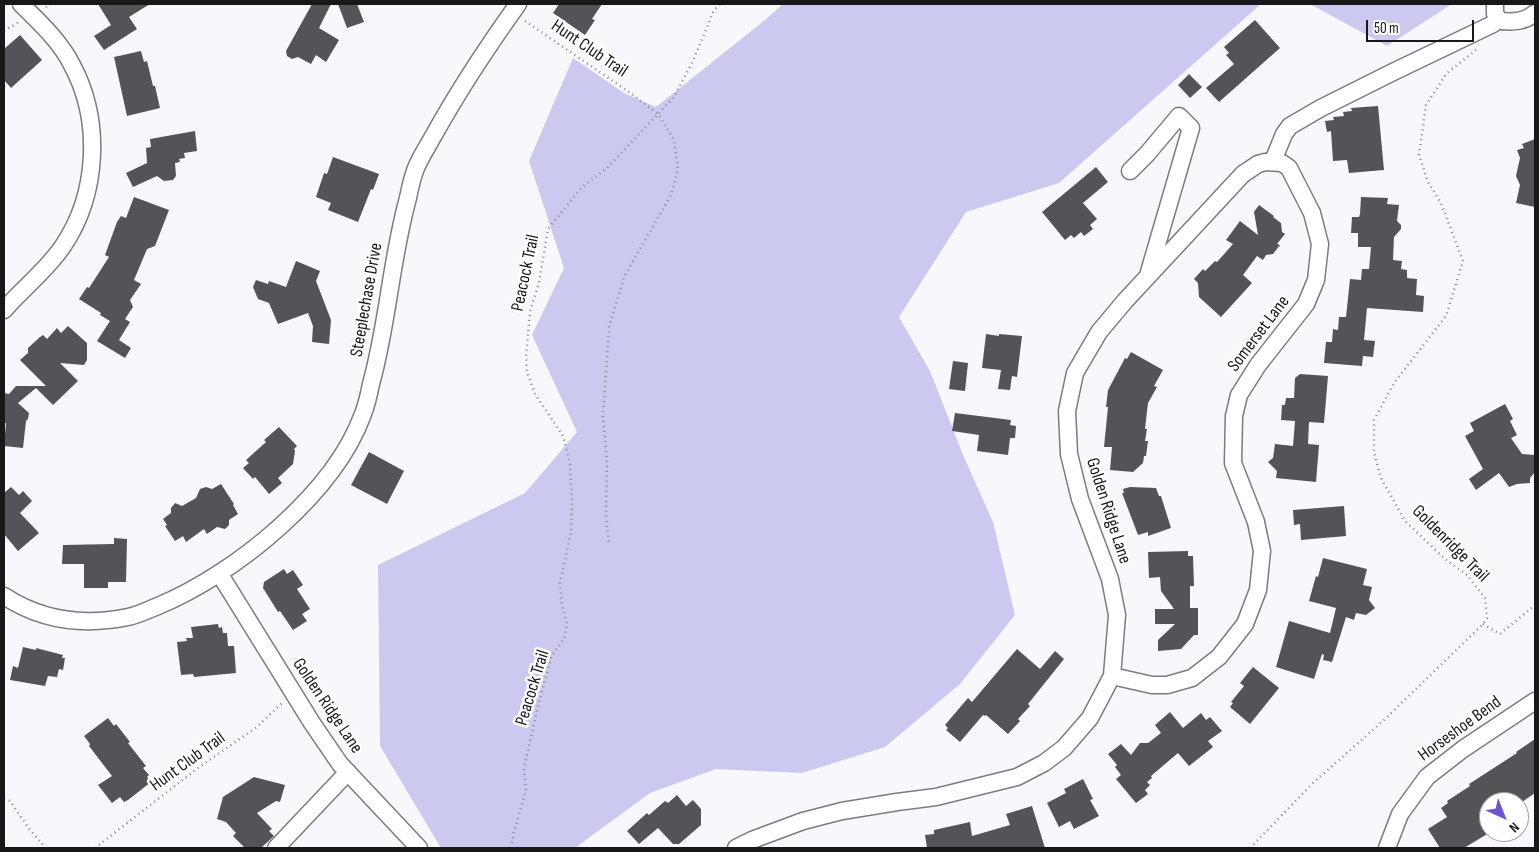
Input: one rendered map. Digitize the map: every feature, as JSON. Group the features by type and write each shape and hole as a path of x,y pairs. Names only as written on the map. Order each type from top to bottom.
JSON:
{"street":[{"path":"4,310 43,271 63,246 76,223 91,178 92,145 90,116 83,89 72,64 55,38 21,4"},
{"name":"Steeplechase Drive","path":"4,596 41,616 81,622 131,617 188,592 219,573 282,526 312,495 343,455 363,414 377,362 401,222 416,168 457,93 516,7"},
{"path":"1496,10 1500,21 1517,22 1535,14"},
{"path":"1273,162 1284,134 1290,126 1382,77 1492,24 1496,10"},
{"path":"1130,171 1179,116 1191,128 1148,276"},
{"name":"Golden Ridge Lane","path":"736,848 803,821 842,811 936,797 1017,777 1044,763 1064,748 1090,718 1112,676 1117,615 1110,579 1077,490 1069,454 1067,411 1075,373 1099,332 1148,276 1243,174 1258,164 1273,162"},
{"name":"Somerset Lane","path":"1112,676 1152,685 1167,684 1192,678 1219,657 1245,624 1258,590 1262,551 1256,522 1233,463 1234,416 1239,395 1258,365 1306,304 1316,280 1320,244 1312,213 1295,178 1289,168 1282,163 1273,162"},
{"name":"Golden Ridge Lane","path":"219,573 340,764 419,848"},
{"name":"Horseshoe Bend","path":"1387,848 1400,814 1427,776 1535,701"},
{"path":"276,848 348,772"}],"path":[{"name":"Peacock Trail","path":"511,848 526,790 524,768 539,702 552,655 564,639 567,623 562,606 560,582 570,532 572,504 570,463 563,436 535,394 527,372 526,357 530,311 539,283 548,229 581,188 607,168 674,97 692,62 714,10 720,4"},
{"name":"Hunt Club Trail","path":"516,7 522,19 658,114"},
{"name":"Goldenridge Trail","path":"1480,47 1447,73 1426,105 1419,155 1428,182 1441,203 1462,261 1446,316 1394,383 1374,420 1374,453 1381,478 1405,521 1445,559 1467,575 1485,598 1487,618 1484,624"},
{"path":"609,544 606,517 607,462 603,417 609,327 624,276 672,195 678,170 674,140 658,114"},
{"path":"1250,848 1314,782 1384,720 1484,624 1500,634 1535,605"},
{"name":"Hunt Club Trail","path":"95,848 198,768 257,727 292,691"},
{"path":"4,799 10,801 30,830 46,848"}],"shaded area":[{"path":"783,4 1261,4 1059,183 966,212 899,317 930,371 963,455 993,522 1015,615 960,684 885,747 802,773 716,769 650,793 575,848 441,848 380,746 378,565 525,493 577,432 532,335 564,268 529,161 573,58 624,93 656,107"},
{"path":"1310,4 1452,4 1387,46"}],"building":[{"path":"98,4 150,4 129,17 137,29 104,50 94,36 111,25"},
{"path":"312,4 331,4 319,28 339,40 326,62 316,55 311,64 298,57 292,59 287,56 286,51"},
{"path":"338,4 357,4 364,22 347,28"},
{"path":"559,4 602,4 592,19 595,20 585,35 553,13"},
{"path":"1255,20 1280,48 1219,102 1206,88 1234,64 1226,55 1229,53 1224,47"},
{"path":"20,35 42,60 11,88 4,80 4,49"},
{"path":"141,51 144,62 147,61 160,108 127,116 114,57"},
{"path":"1189,74 1202,87 1190,98 1178,85"},
{"path":"1378,106 1384,170 1349,173 1347,160 1333,161 1331,131 1327,132 1325,121 1334,120 1333,117 1344,116 1343,112 1352,111 1351,108"},
{"path":"195,131 197,151 184,153 185,158 179,159 180,162 175,163 176,176 173,180 164,181 157,176 133,187 126,173 147,163 146,148 151,147 150,139"},
{"path":"1535,139 1535,207 1516,203 1520,185 1516,176 1520,158 1517,150 1524,148 1522,144"},
{"path":"333,157 379,174 358,222 328,210 331,203 316,197 324,173 327,174"},
{"path":"1096,167 1108,182 1083,203 1097,219 1090,225 1093,229 1084,236 1081,232 1074,238 1071,235 1065,240 1042,212"},
{"path":"134,197 169,210 155,246 147,249 134,280 141,284 130,300 133,307 125,319 130,322 119,340 131,348 125,358 97,341 110,321 79,299 87,287 89,288 109,257 105,255 117,222 121,216 126,218"},
{"path":"1361,197 1388,198 1387,204 1399,205 1397,221 1401,225 1401,229 1394,237 1393,260 1402,261 1401,269 1407,270 1407,278 1417,279 1416,295 1424,296 1423,312 1367,308 1364,340 1375,341 1373,357 1363,356 1362,366 1324,363 1326,342 1332,342 1333,329 1338,330 1339,317 1346,317 1350,279 1361,280 1362,269 1369,269 1371,247 1358,247 1358,233 1351,233 1352,217 1359,217 1360,214"},
{"path":"1259,205 1281,223 1282,232 1285,234 1277,244 1280,245 1273,254 1266,255 1263,260 1257,256 1243,275 1252,283 1221,317 1199,297 1198,283 1194,279 1203,269 1205,271 1215,261 1217,262 1233,244 1226,240 1240,221 1258,235 1254,212"},
{"path":"296,261 320,271 316,281 331,320 329,344 312,342 313,326 308,313 278,324 269,303 258,299 253,287 256,280 268,284 269,281 286,287"},
{"path":"68,326 87,343 87,360 84,365 60,363 78,381 53,405 36,388 18,403 29,413 26,421 23,448 4,446 6,423 4,423 4,393 9,394 16,386 46,386 20,360 28,353 28,348 40,337 43,335 47,339 57,328 61,333"},
{"path":"986,334 1022,336 1017,377 1012,376 1010,390 998,389 1001,370 982,368"},
{"path":"1131,352 1163,370 1154,386 1157,387 1148,403 1145,429 1147,429 1145,441 1148,441 1146,456 1144,456 1143,463 1133,472 1110,470 1112,447 1104,447 1108,390 1125,358 1127,359"},
{"path":"953,361 968,363 965,391 949,389"},
{"path":"1300,374 1328,376 1324,423 1309,422 1308,444 1319,445 1316,482 1276,478 1277,471 1268,462 1273,458 1275,444 1293,446 1295,421 1281,420 1282,405 1285,405 1286,398 1294,398 1295,378"},
{"path":"1505,404 1513,419 1510,421 1517,435 1511,438 1522,454 1535,455 1535,472 1530,478 1530,483 1509,487 1499,473 1476,490 1469,479 1483,469 1465,436 1474,431 1470,423"},
{"path":"955,413 1011,420 1010,425 1016,426 1015,438 1010,438 1008,455 977,451 979,435 952,431"},
{"path":"279,427 297,446 294,449 293,464 278,478 282,483 269,494 255,477 253,479 243,468 249,463 246,460"},
{"path":"369,452 404,471 387,504 351,485"},
{"path":"221,484 238,514 229,520 229,525 225,529 217,527 207,534 204,529 186,542 183,536 175,541 165,526 167,525 163,519 171,513 171,508 175,503 182,506 196,498 200,489 206,487 212,489"},
{"path":"11,487 19,495 23,491 32,501 20,513 39,533 18,551 4,534 4,493"},
{"path":"1130,487 1156,488 1159,496 1161,496 1171,528 1148,536 1148,532 1138,535 1122,493 1124,493 1123,489"},
{"path":"1344,506 1346,536 1301,540 1300,524 1294,525 1293,510"},
{"path":"114,538 127,539 126,582 108,582 108,588 84,588 84,564 62,564 63,545 114,544"},
{"path":"1188,551 1188,556 1193,556 1194,586 1190,586 1190,608 1198,608 1198,635 1194,635 1181,649 1158,651 1158,640 1175,624 1155,624 1155,609 1174,609 1161,591 1160,577 1149,578 1148,552"},
{"path":"1323,558 1367,569 1363,585 1372,587 1369,600 1375,608 1366,615 1356,613 1354,620 1346,617 1332,662 1323,660 1324,655 1322,654 1314,679 1276,667 1289,621 1330,633 1336,608 1309,601"},
{"path":"284,569 287,574 293,570 303,585 297,589 310,609 302,614 307,621 293,630 280,611 278,612 263,588 264,582"},
{"path":"218,624 219,628 222,627 223,633 227,633 228,646 234,646 236,673 194,677 193,674 181,675 177,642 187,641 186,638 193,638 191,627"},
{"path":"23,647 36,650 36,648 63,655 62,658 65,658 63,670 59,669 57,677 48,676 45,686 10,680 13,666 18,668"},
{"path":"1017,649 1040,669 1055,651 1064,659 1028,704 1030,706 1018,719 1020,721 1008,734 986,715 983,715 960,742 946,730 948,728 945,725 968,698 972,702"},
{"path":"1253,667 1279,688 1250,724 1230,707 1233,703 1231,702 1244,686 1240,683"},
{"path":"1170,712 1183,728 1201,713 1206,720 1210,717 1222,731 1208,741 1213,747 1189,766 1178,753 1151,776 1152,778 1147,782 1150,785 1145,790 1148,794 1136,803 1116,779 1121,775 1115,767 1117,765 1108,754 1121,744 1131,755 1140,743 1148,743 1161,733 1155,725"},
{"path":"108,718 114,726 116,724 130,742 128,743 146,766 143,768 149,775 147,777 151,782 124,802 120,797 112,803 98,785 112,776 89,746 90,744 84,736"},
{"path":"1535,739 1535,793 1529,797 1529,792 1479,792 1479,839 1464,848 1440,848 1428,829 1447,817 1441,808 1448,803 1447,801 1470,786 1469,784"},
{"path":"254,777 285,785 280,802 276,801 257,813 272,829 269,831 274,836 261,848 245,848 233,836 236,833 226,822 217,819 223,797"},
{"path":"1083,779 1093,799 1090,800 1099,816 1074,829 1070,821 1059,827 1047,803 1066,793 1064,789"},
{"path":"677,795 686,806 693,800 701,809 701,825 679,844 673,844 658,828 639,844 627,831 647,813 649,815 665,801 668,803"},
{"path":"1032,806 1045,848 927,848 925,835 934,834 934,830 970,822 972,836 1010,825 1006,814"}]}
